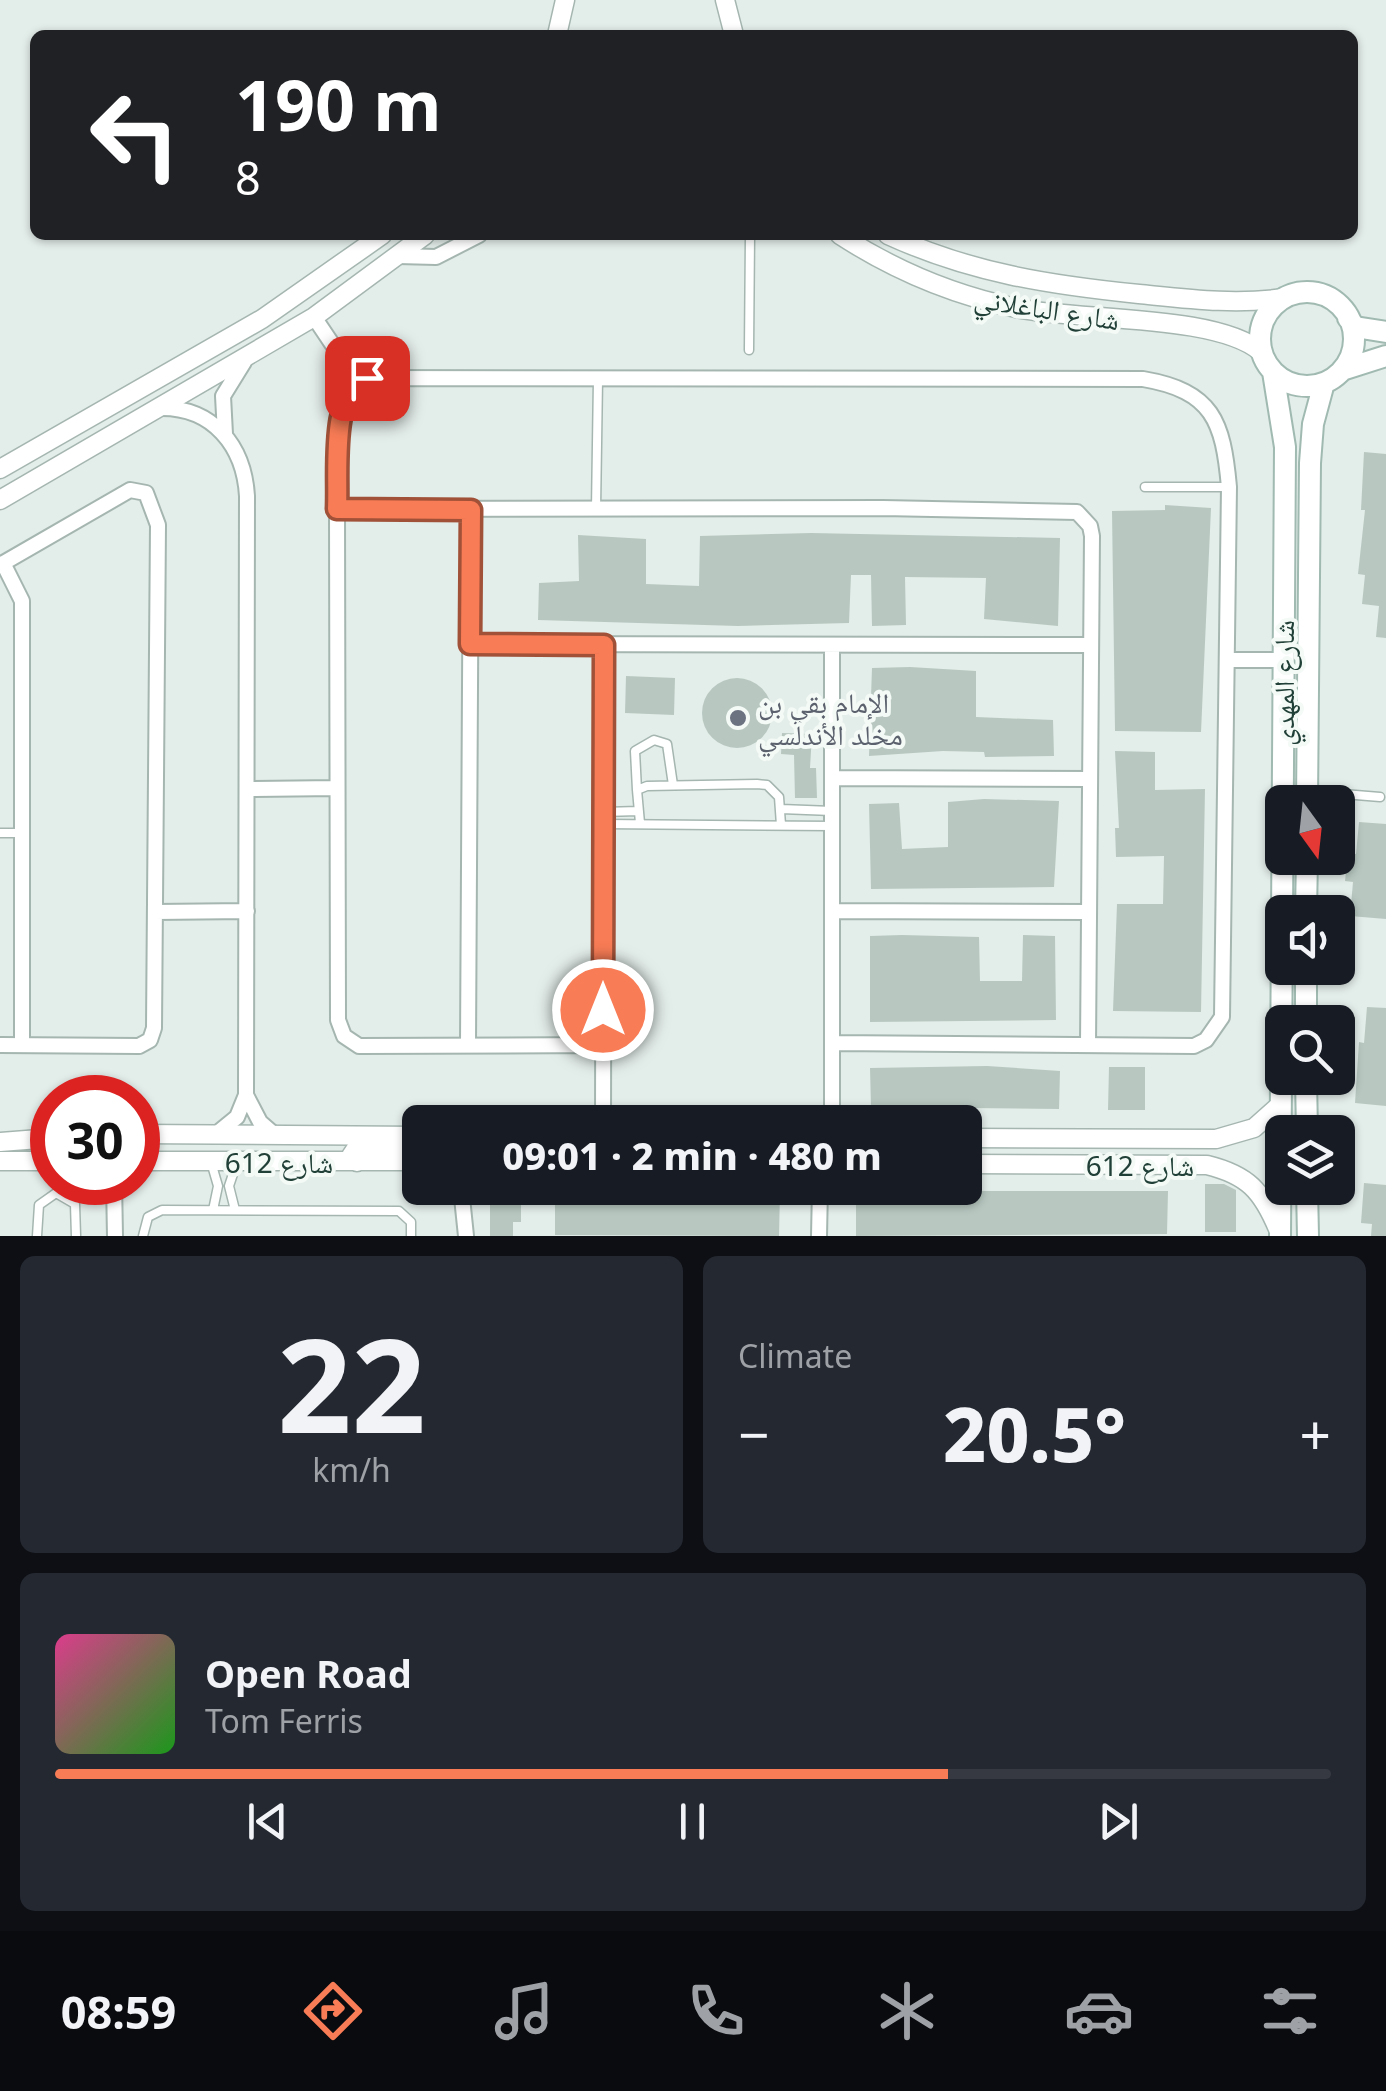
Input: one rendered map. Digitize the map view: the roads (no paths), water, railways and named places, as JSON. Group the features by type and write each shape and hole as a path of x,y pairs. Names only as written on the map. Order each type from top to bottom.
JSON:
{"main road":[{"path":"1342,308 1353,332 1350,359 1342,370 1324,383 1302,386 1272,372 1262,352 1264,321 1284,298 1314,293 1342,308 1355,327 1386,332"},
{"path":"1342,370 1386,356"},
{"name":"شارع المهدي","path":"1272,372 1285,447 1280,1235"},
{"name":"شارع المهدي","path":"1307,785 1310,463 1316,407 1324,383"},
{"path":"1307,1205 1308,1236"}],"street":[{"path":"725,0 733,30"},
{"path":"735,30 740,0"},
{"path":"0,468 262,319 375,240"},
{"path":"336,302 402,240"},
{"path":"0,500 252,356 336,302 419,240"},
{"path":"398,256 436,257 470,240"},
{"name":"شارع الباغلاني","path":"849,240 909,274 989,302 1044,313 1221,331 1262,352"},
{"name":"شارع الباغلاني","path":"900,240 963,266 1028,282 1232,303 1284,298"},
{"path":"314,317 357,381"},
{"path":"225,434 223,396 234,373 252,356"},
{"path":"603,1045 360,1046 344,1036 338,1020 337,509 342,408 348,388 357,381 598,378 1155,381 1194,393 1209,410 1226,450 1229,488 1222,1018 1206,1040 1194,1046 832,1043"},
{"path":"159,408 200,416 225,434 238,454 248,496 246,1096 237,1117 215,1134"},
{"path":"0,1046 139,1046 150,1040 154,1028 158,525 154,505 146,493 130,490 2,564 22,601 22,1045"},
{"path":"337,509 1067,510 1085,518 1092,536 1088,1045"},
{"path":"468,1044 471,510"},
{"path":"470,644 1091,645"},
{"path":"603,1105 604,645"},
{"path":"832,646 832,1105"},
{"path":"1226,660 1283,660"},
{"path":"832,778 1090,779"},
{"path":"247,789 336,788"},
{"path":"832,910 1089,912"},
{"path":"155,912 246,911"},
{"path":"246,1096 260,1122 275,1135"},
{"name":"شارع 612","path":"982,1138 1237,1136 1280,1105"},
{"path":"0,1134 30,1135"},
{"name":"شارع 612","path":"160,1134 402,1139"},
{"path":"0,1142 30,1139"},
{"path":"1052,1164 1081,1156 1173,1155 1180,1152 1186,1139"},
{"path":"357,1162 352,1156 355,1150 402,1142"},
{"path":"0,1161 30,1161"},
{"name":"شارع 612","path":"160,1161 402,1161"},
{"name":"شارع 612","path":"982,1164 1207,1165 1230,1170 1257,1186 1280,1235"},
{"path":"114,1205 114,1236"},
{"path":"465,1205 466,1236"},
{"path":"466,1210 468,1205"},
{"path":"819,1236 820,1205"}],"lane":[{"path":"749,350 750,240"},
{"path":"596,509 598,378"},
{"path":"1145,488 1229,488"},
{"path":"640,822 635,751 654,740 667,744 673,785"},
{"path":"637,790 673,785 767,785 779,798 780,825"},
{"path":"1355,796 1380,796"},
{"path":"781,809 832,819"},
{"path":"604,818 638,811"},
{"path":"604,818 645,826 780,825 832,819"},
{"path":"0,832 23,833"},
{"path":"211,1162 218,1186 213,1210"},
{"path":"235,1210 229,1186 238,1162"},
{"path":"37,1236 39,1205 56,1192 75,1204 76,1236"},
{"path":"143,1236 145,1221 157,1211 213,1210 399,1211 411,1222 411,1236"}],"place":[{"name":"الإمام بقي بن مخلد الأندلسي","path":"738,718"}]}
